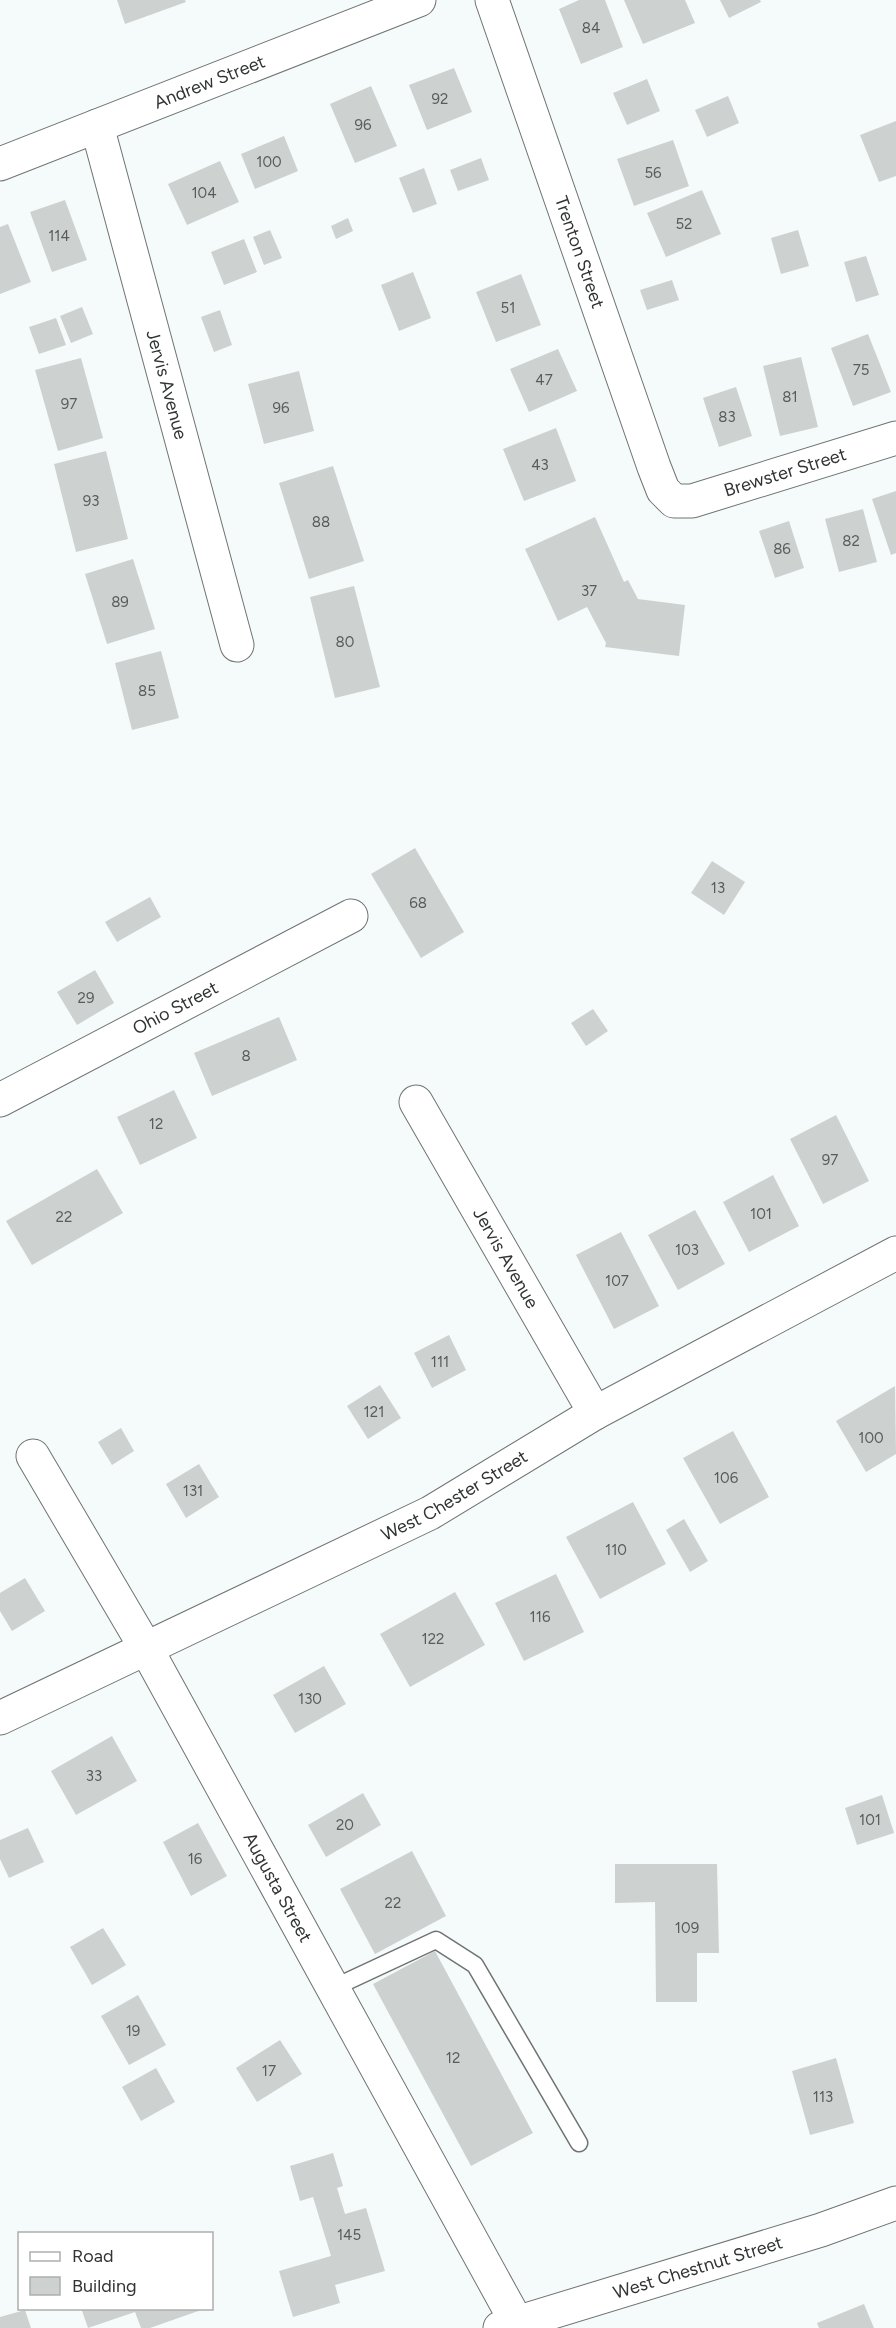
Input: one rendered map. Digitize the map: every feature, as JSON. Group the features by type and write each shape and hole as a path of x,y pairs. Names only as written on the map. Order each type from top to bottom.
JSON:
{"street":[{"name":"Andrew Street","path":"0,164 419,0"},
{"name":"Trenton Street","path":"492,0 654,467 663,490 674,501"},
{"name":"Jervis Avenue","path":"97,126 237,645"},
{"name":"Brewster Street","path":"674,501 692,501 896,438"},
{"name":"Ohio Street","path":"0,1100 351,916"},
{"name":"Jervis Avenue","path":"416,1102 595,1413"},
{"name":"West Chester Street","path":"0,1718 147,1650 430,1513 595,1413 896,1253"},
{"name":"Augusta Street","path":"33,1456 147,1650 333,1988 508,2325"},
{"name":"West Chestnut Street","path":"508,2325 821,2230 896,2203"}],"lane":[{"path":"333,1988 436,1940 475,1965 579,2143"}],"building":[{"path":"117,0 185,0 186,2 125,24"},
{"path":"579,0 605,0 623,47 581,64 559,9"},
{"path":"624,0 685,0 695,23 643,44"},
{"path":"720,0 760,0 761,2 729,18"},
{"path":"454,68 472,112 427,130 409,85"},
{"path":"647,79 660,111 627,125 613,93"},
{"path":"371,86 397,146 355,163 330,104"},
{"path":"728,96 739,123 707,137 695,110"},
{"path":"896,121 896,176 879,182 860,135"},
{"path":"284,136 298,171 255,189 241,154"},
{"path":"673,140 689,186 634,206 617,159"},
{"path":"481,158 489,180 458,191 450,170"},
{"path":"220,161 239,202 187,225 168,184"},
{"path":"424,168 437,204 413,213 399,178"},
{"path":"702,190 721,234 666,257 647,213"},
{"path":"65,200 87,260 52,272 30,212"},
{"path":"348,218 353,231 336,239 331,226"},
{"path":"8,224 31,282 0,294 0,227"},
{"path":"270,230 282,258 264,265 253,237"},
{"path":"798,230 809,266 781,274 771,238"},
{"path":"244,239 257,272 224,285 211,252"},
{"path":"866,256 879,295 856,302 844,262"},
{"path":"413,272 431,318 399,331 381,285"},
{"path":"521,274 541,325 496,342 476,292"},
{"path":"672,280 679,300 647,310 640,290"},
{"path":"82,307 93,334 71,343 60,316"},
{"path":"220,310 232,345 214,352 201,317"},
{"path":"56,318 66,345 39,354 29,327"},
{"path":"868,334 891,392 853,406 831,348"},
{"path":"558,349 577,391 529,412 510,369"},
{"path":"801,357 818,427 780,436 763,366"},
{"path":"81,358 103,438 58,451 35,370"},
{"path":"299,371 314,431 264,444 248,384"},
{"path":"736,387 752,436 719,447 703,398"},
{"path":"556,428 576,481 524,501 503,449"},
{"path":"106,451 128,539 76,552 54,464"},
{"path":"333,466 364,561 309,579 279,483"},
{"path":"896,491 896,553 891,555 872,499"},
{"path":"863,509 877,562 839,572 825,519"},
{"path":"595,517 624,582 628,580 638,599 685,605 679,656 605,647 606,643 587,607 558,621 525,549"},
{"path":"789,521 804,568 775,578 759,531"},
{"path":"133,559 155,629 107,644 85,574"},
{"path":"354,586 380,687 335,698 310,597"},
{"path":"161,651 179,718 132,730 115,663"},
{"path":"415,848 464,932 421,958 371,874"},
{"path":"712,861 745,882 724,915 691,893"},
{"path":"150,897 161,917 117,942 105,922"},
{"path":"95,970 114,1003 77,1025 57,992"},
{"path":"593,1009 608,1031 586,1046 571,1023"},
{"path":"279,1017 297,1060 212,1096 194,1053"},
{"path":"174,1090 197,1138 140,1165 117,1117"},
{"path":"836,1115 869,1181 823,1204 790,1139"},
{"path":"97,1169 123,1213 32,1265 6,1221"},
{"path":"773,1175 799,1226 749,1252 723,1202"},
{"path":"695,1210 725,1264 678,1290 648,1235"},
{"path":"621,1232 659,1306 614,1329 576,1255"},
{"path":"449,1335 466,1370 432,1388 414,1353"},
{"path":"380,1385 401,1418 368,1439 347,1406"},
{"path":"895,1386 896,1454 866,1472 836,1421"},
{"path":"121,1428 134,1451 112,1465 98,1442"},
{"path":"733,1431 769,1497 720,1524 683,1458"},
{"path":"199,1464 219,1497 186,1518 166,1484"},
{"path":"633,1502 666,1564 600,1599 566,1537"},
{"path":"684,1519 708,1561 690,1572 666,1530"},
{"path":"556,1574 584,1632 524,1661 495,1603"},
{"path":"25,1578 45,1611 12,1631 0,1611 0,1593"},
{"path":"455,1592 485,1645 410,1687 380,1634"},
{"path":"324,1666 346,1704 295,1733 273,1695"},
{"path":"112,1736 137,1781 76,1815 51,1771"},
{"path":"363,1793 381,1825 326,1857 308,1825"},
{"path":"882,1795 894,1833 857,1845 845,1808"},
{"path":"198,1823 227,1876 191,1896 163,1842"},
{"path":"28,1828 44,1862 9,1878 0,1859 0,1840"},
{"path":"412,1851 446,1916 375,1954 340,1889"},
{"path":"615,1864 717,1864 719,1953 697,1953 697,2002 656,2002 655,1902 615,1903"},
{"path":"103,1928 126,1965 92,1985 70,1947"},
{"path":"435,1951 533,2133 471,2166 373,1984"},
{"path":"138,1995 166,2045 129,2065 101,2016"},
{"path":"280,2040 302,2074 257,2102 236,2068"},
{"path":"836,2058 854,2123 810,2135 792,2071"},
{"path":"156,2068 175,2102 141,2121 122,2087"},
{"path":"333,2153 343,2186 337,2188 345,2214 366,2208 385,2271 335,2285 340,2303 293,2317 279,2271 331,2256 313,2197 300,2201 290,2166"},
{"path":"864,2304 874,2328 819,2328 817,2323"},
{"path":"25,2310 31,2328 0,2328 0,2317"},
{"path":"82,2310 201,2310 150,2328 141,2328 135,2312 88,2328"}]}
